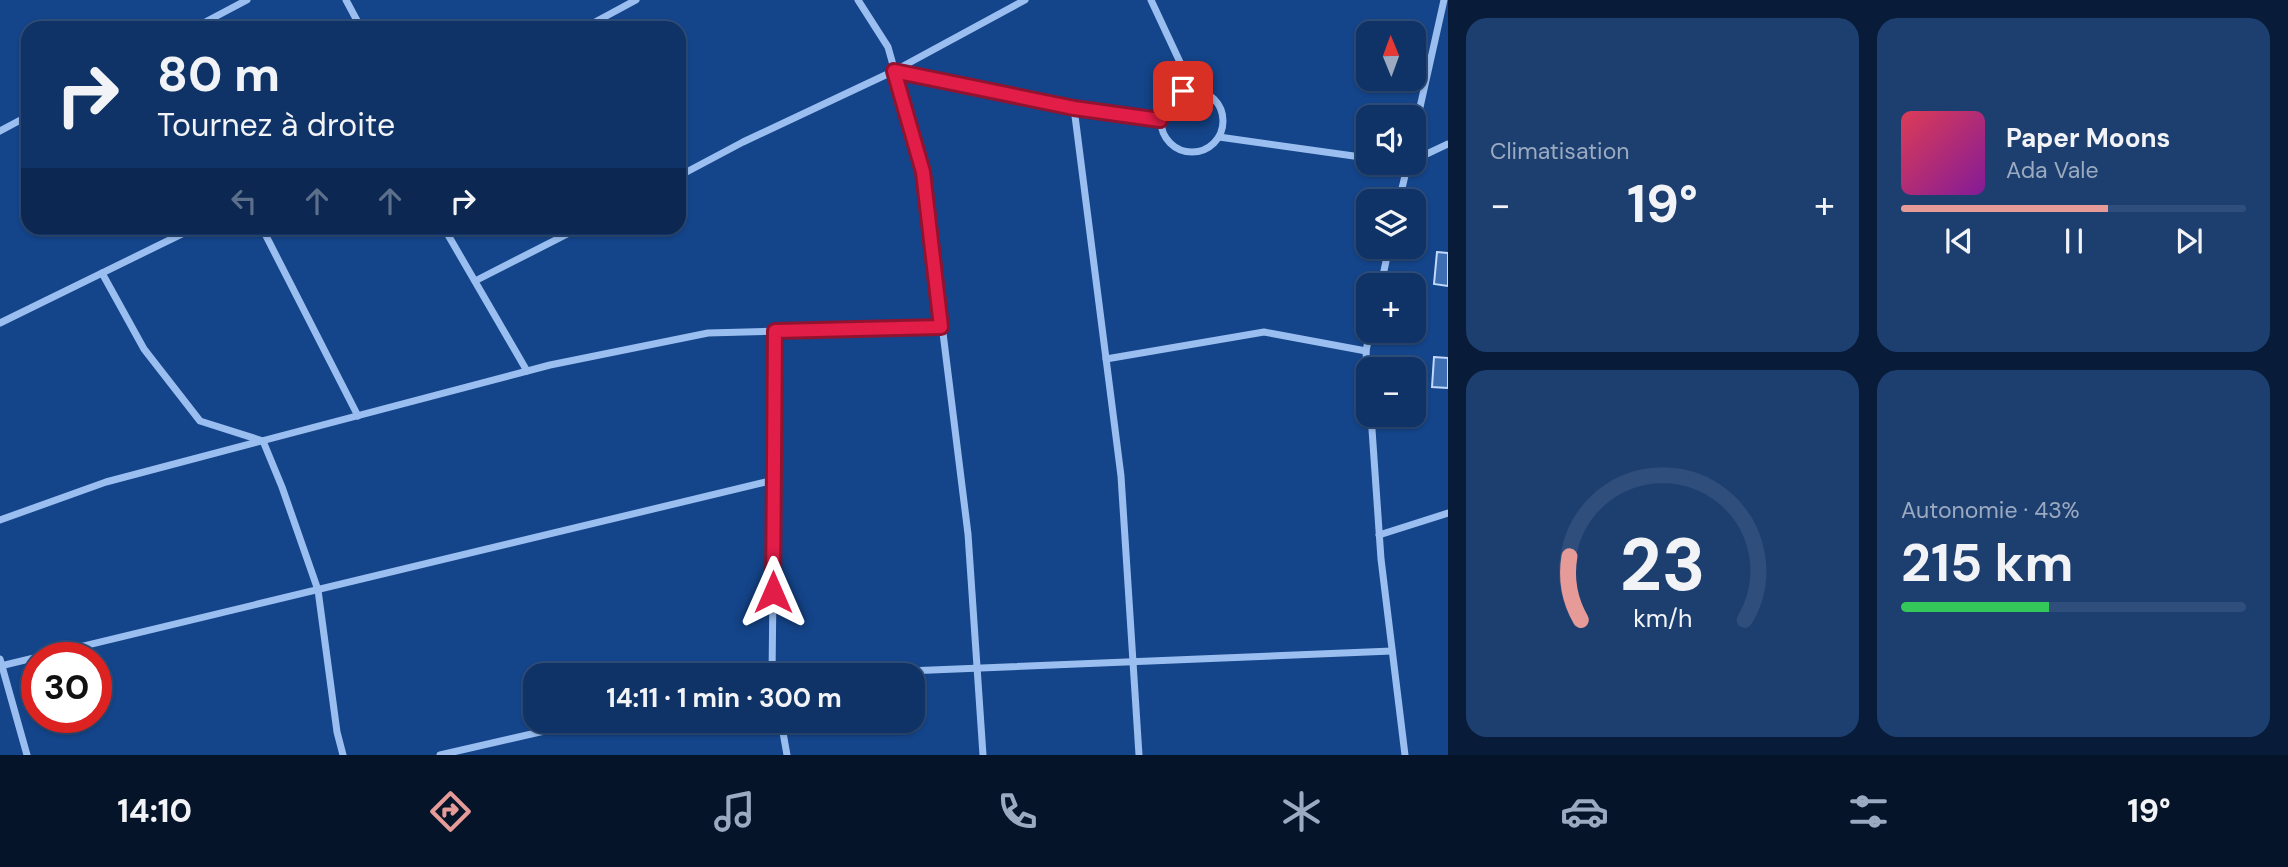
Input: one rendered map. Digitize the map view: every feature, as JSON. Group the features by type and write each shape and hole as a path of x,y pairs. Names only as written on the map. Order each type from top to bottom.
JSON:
{"street":[{"path":"207,21 247,0"},
{"path":"346,0 357,21"},
{"path":"597,21 636,0"},
{"path":"858,0 888,47 923,172 968,534 983,755"},
{"path":"686,173 894,71 1026,0"},
{"path":"1152,0 1193,90"},
{"path":"1420,105 1444,0"},
{"path":"894,71 1074,108 1160,120"},
{"path":"1193,90 1212,97 1223,116 1223,127 1213,145 1204,150 1183,152 1166,140 1160,120 1162,111 1174,95 1193,90"},
{"path":"1074,108 1121,476 1139,755"},
{"path":"0,131 21,120"},
{"path":"1219,137 1356,156"},
{"path":"1426,154 1448,144"},
{"path":"0,323 180,235"},
{"path":"266,235 358,416"},
{"path":"448,235 527,372"},
{"path":"475,281 565,235"},
{"path":"102,273 144,349 200,421 263,441 318,590 337,732 343,755"},
{"path":"0,520 106,482 527,372 708,333 941,327"},
{"path":"772,663 775,331"},
{"path":"1106,359 1264,332 1366,351"},
{"path":"1366,357 1368,343"},
{"path":"1372,427 1379,535 1405,755"},
{"path":"27,755 1,664 774,480"},
{"path":"1379,535 1448,513"},
{"path":"925,669 1392,651"},
{"path":"440,755 535,733"},
{"path":"783,733 787,755"}],"building":[{"path":"1437,252 1448,253 1448,286 1434,284"},
{"path":"1434,357 1448,358 1448,388 1432,387"}],"route":[{"path":"773,592 775,331 941,327 923,172 894,71 1074,108 1160,120 1167,102 1183,91"}]}
